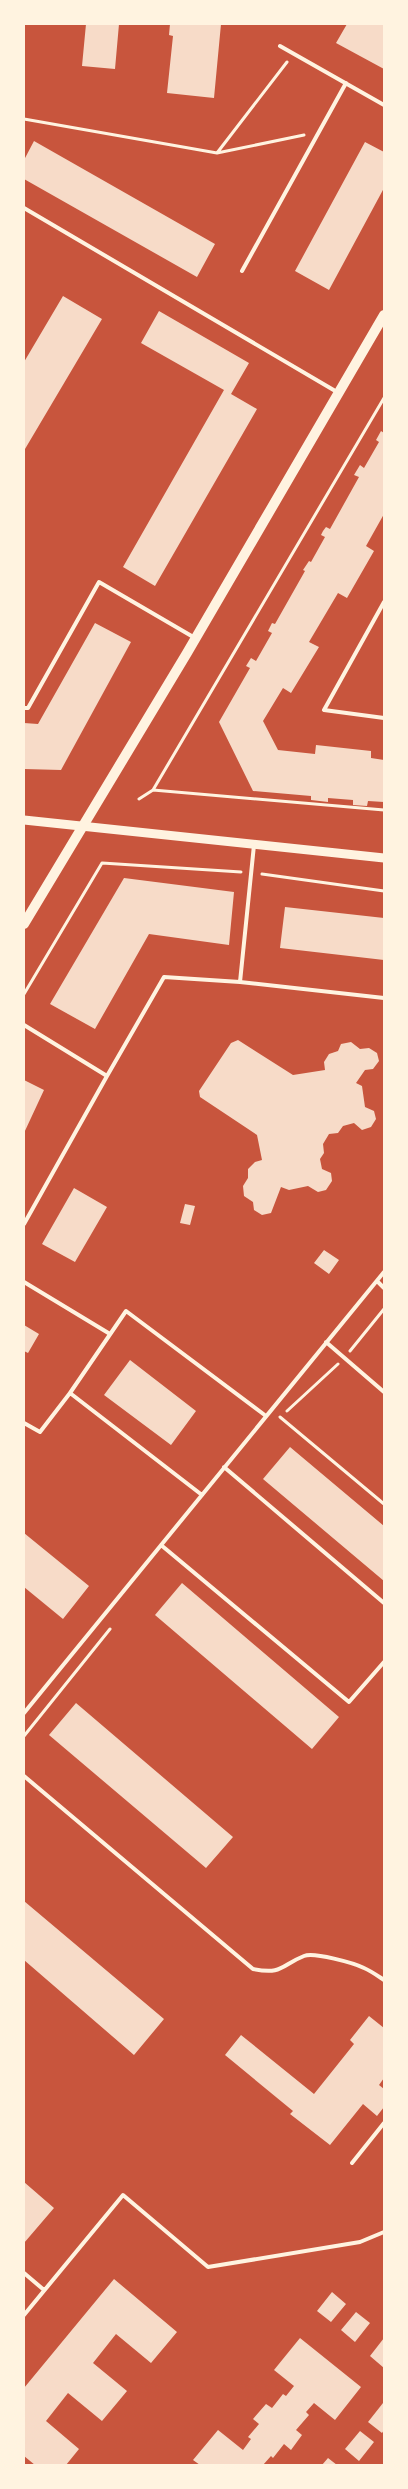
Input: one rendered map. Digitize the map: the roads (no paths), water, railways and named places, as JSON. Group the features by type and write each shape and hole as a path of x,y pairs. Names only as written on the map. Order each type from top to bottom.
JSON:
{"main road":[{"path":"24,924 195,638 384,314"}],"street":[{"path":"24,820 384,858"}],"lane":[{"path":"280,46 384,105"},
{"path":"242,272 346,83"},
{"path":"24,208 339,393"},
{"path":"24,708 28,708 99,582 195,638"},
{"path":"384,602 324,710 384,718"},
{"path":"240,982 254,845"},
{"path":"24,1224 164,977 240,982 384,998"},
{"path":"24,1025 107,1076"},
{"path":"24,1713 384,1272"},
{"path":"377,1281 384,1288"},
{"path":"24,1282 110,1334"},
{"path":"24,1423 40,1432 70,1393 126,1311 266,1416"},
{"path":"326,1342 384,1392"},
{"path":"70,1393 202,1495"},
{"path":"224,1467 384,1603"},
{"path":"161,1545 349,1702 384,1662"},
{"path":"24,1776 253,1969 268,1972 282,1969 304,1956 314,1955 363,1967 384,1980"},
{"path":"352,2163 384,2124"},
{"path":"24,2315 123,2195 208,2267 360,2242 384,2232"},
{"path":"24,2273 44,2290"}]}
